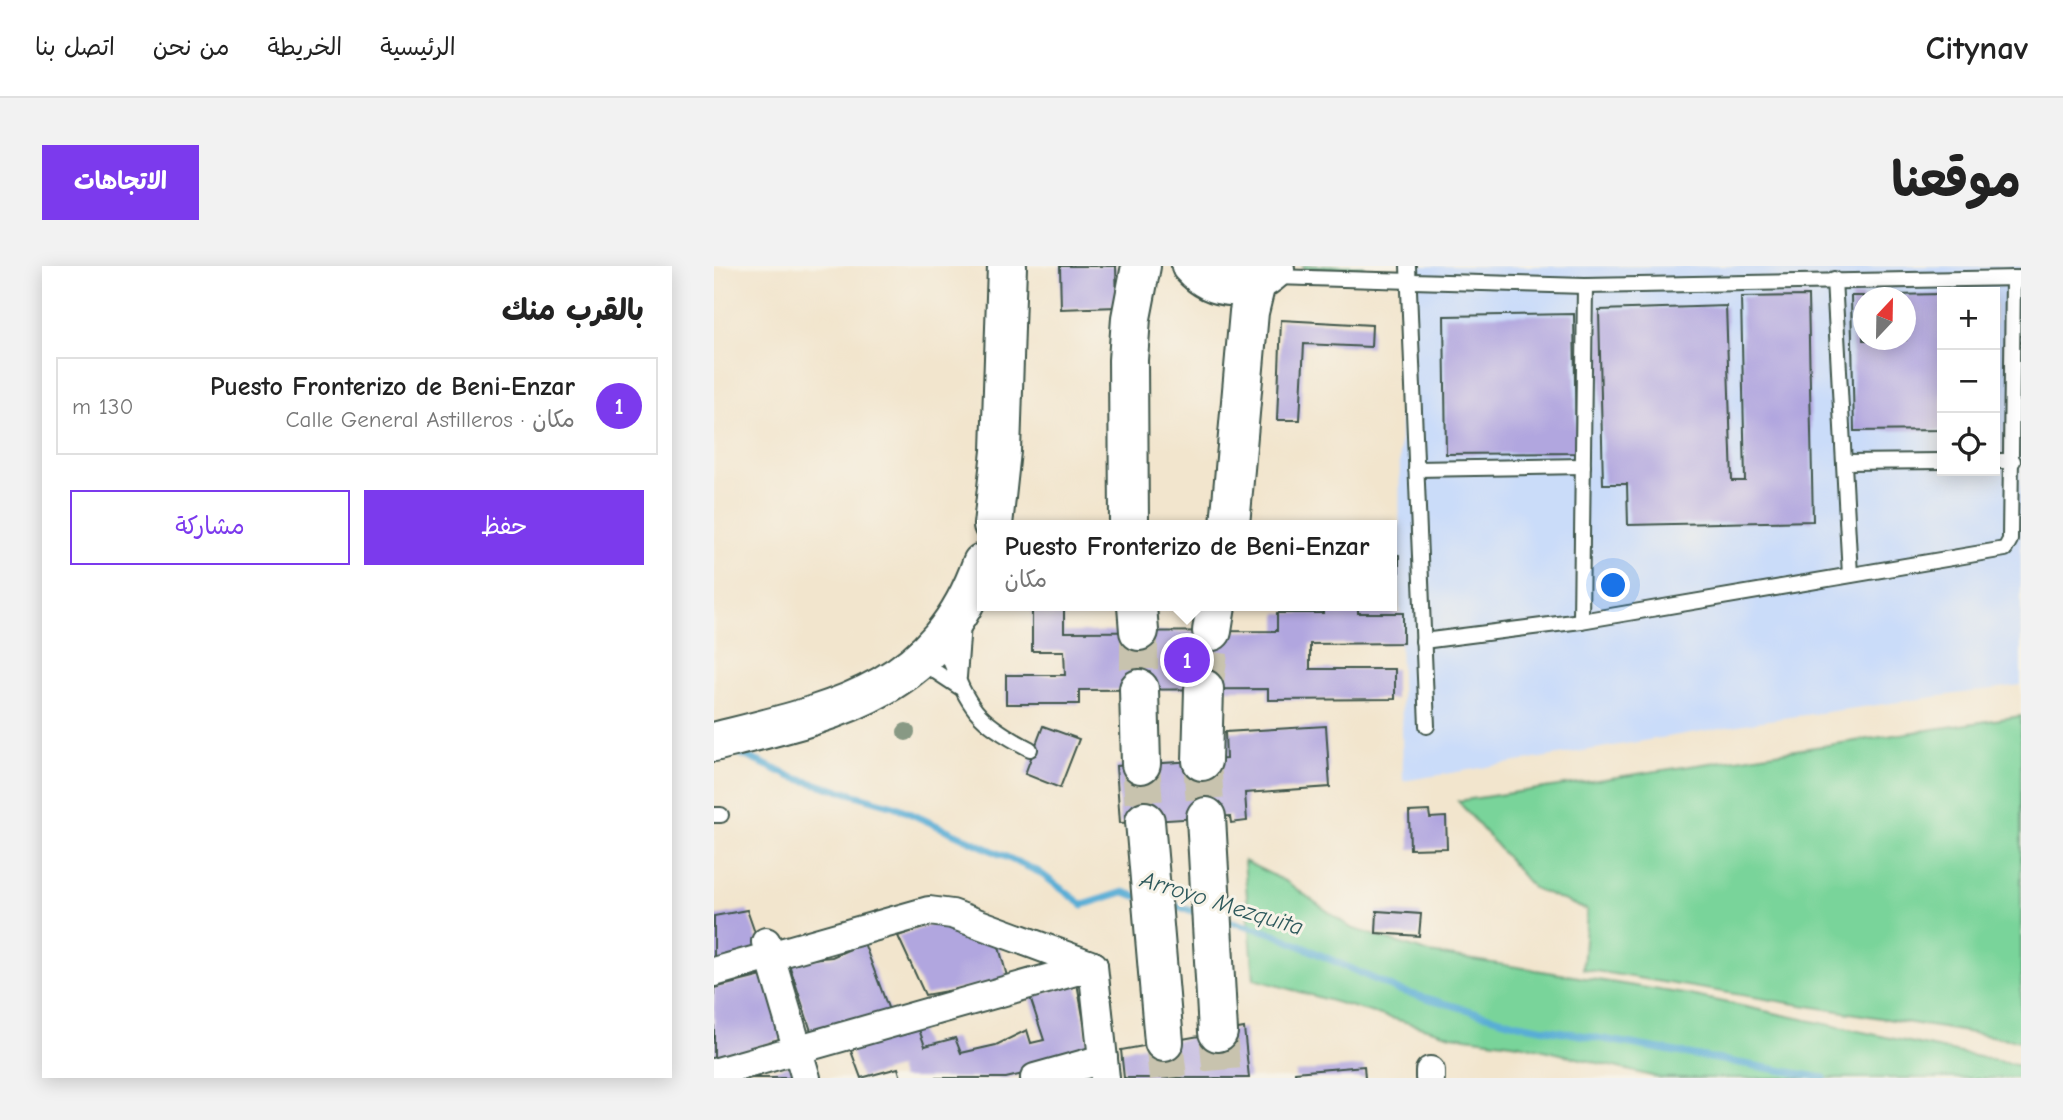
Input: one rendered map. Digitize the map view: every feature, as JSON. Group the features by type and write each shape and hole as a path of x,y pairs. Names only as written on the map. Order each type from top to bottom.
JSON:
{"main road":[{"path":"1129,520 1128,360 1131,318 1141,266"},
{"path":"1191,266 1215,284 1243,287 1267,275"},
{"path":"1230,520 1249,312 1267,275"},
{"path":"994,520 1001,451 1006,282"},
{"path":"714,742 788,723 863,696 930,650 966,602 977,575"},
{"path":"1139,689 1141,764"},
{"path":"1202,761 1204,689"},
{"path":"1145,826 1153,945 1164,1042"},
{"path":"1207,833 1218,1032"}],"street":[{"path":"714,972 768,949 940,910 1093,966"},
{"path":"768,949 806,1078"},
{"path":"714,1073 1093,966"},
{"path":"1035,1078 1104,1069 1093,966"}],"lane":[{"path":"1408,266 1427,726"},
{"path":"1267,275 1585,286 1833,279 2017,278 2010,540 2005,548 1581,621 1423,641"},
{"path":"1833,279 1850,575"},
{"path":"1581,621 1585,286"},
{"path":"1843,462 1937,461"},
{"path":"2000,461 2013,461"},
{"path":"1416,469 1583,466"},
{"path":"961,686 966,602"},
{"path":"930,650 943,673 961,686"},
{"path":"930,650 961,686 983,721 1030,749"}],"shaded area":[{"path":"1401,266 2021,266 2021,685 1769,720 1403,781 1399,578"}],"green space":[{"path":"1303,266 1364,266 1364,271 1303,270"},
{"path":"2021,716 2021,1041 1583,969 1587,910 1533,888 1458,801"},
{"path":"1244,861 1287,882 1351,928 1430,953 1690,995 2021,1066 2021,1078 1660,1078 1519,1044 1451,1035 1254,979"}],"building":[{"path":"1060,266 1116,266 1117,307 1061,309"},
{"path":"1937,294 1937,430 1854,431 1851,296 1853,350 1916,350 1916,295"},
{"path":"1808,296 1813,521 1628,525 1627,484 1603,484 1599,310 1726,306 1732,481 1745,481 1741,297"},
{"path":"1574,314 1576,453 1446,454 1444,316"},
{"path":"1281,320 1372,325 1371,347 1304,344 1300,420 1277,420"},
{"path":"1397,555 1399,555 1397,578"},
{"path":"1032,611 1064,611 1064,632 1277,631 1277,613 1403,613 1403,643 1310,644 1310,669 1395,669 1395,699 1268,700 1268,689 1079,690 1079,704 1006,704 1006,675 1065,675 1064,651 1032,651"},
{"path":"1043,726 1079,739 1060,788 1025,774"},
{"path":"1326,726 1330,787 1245,793 1247,821 1231,823 1230,816 1120,823 1116,766 1226,759 1225,732"},
{"path":"1429,811 1430,818 1446,817 1447,848 1410,849 1409,812"},
{"path":"747,910 762,953 714,964 714,916"},
{"path":"1377,911 1421,914 1419,936 1376,933"},
{"path":"937,923 996,936 1008,980 925,995 898,936"},
{"path":"864,943 890,1013 812,1034 788,961 832,957"},
{"path":"766,975 784,1038 714,1062 714,988"},
{"path":"1077,983 1090,1056 1040,1070 1006,1078 901,1078 898,1068 861,1078 847,1040 918,1027 925,1046 955,1038 961,1053 996,1045 1027,1030 1031,1043 1044,1040 1030,997"},
{"path":"1244,1028 1249,1078 1124,1078 1121,1050"},
{"path":"796,1063 800,1078 747,1078"},
{"path":"1364,1066 1365,1078 1295,1078 1295,1072"}],"waterway":[{"name":"Arroyo Mezquita","path":"737,752 792,777 894,806 1039,872 1083,905 1124,892 1139,897"},
{"name":"Arroyo Mezquita","path":"1164,903 1200,913"},
{"name":"Arroyo Mezquita","path":"1225,920 1272,933 1398,990 1518,1024 1824,1078"}],"tunnel":[{"path":"1139,631 1139,689"},
{"path":"1204,689 1212,631"},
{"path":"1202,761 1206,817"},
{"path":"1141,764 1145,821"},
{"path":"1218,1032 1222,1078"},
{"path":"1164,1042 1168,1078"}],"place":[{"name":"Puesto Fronterizo de Beni-Enzar","path":"1187,660"}]}
